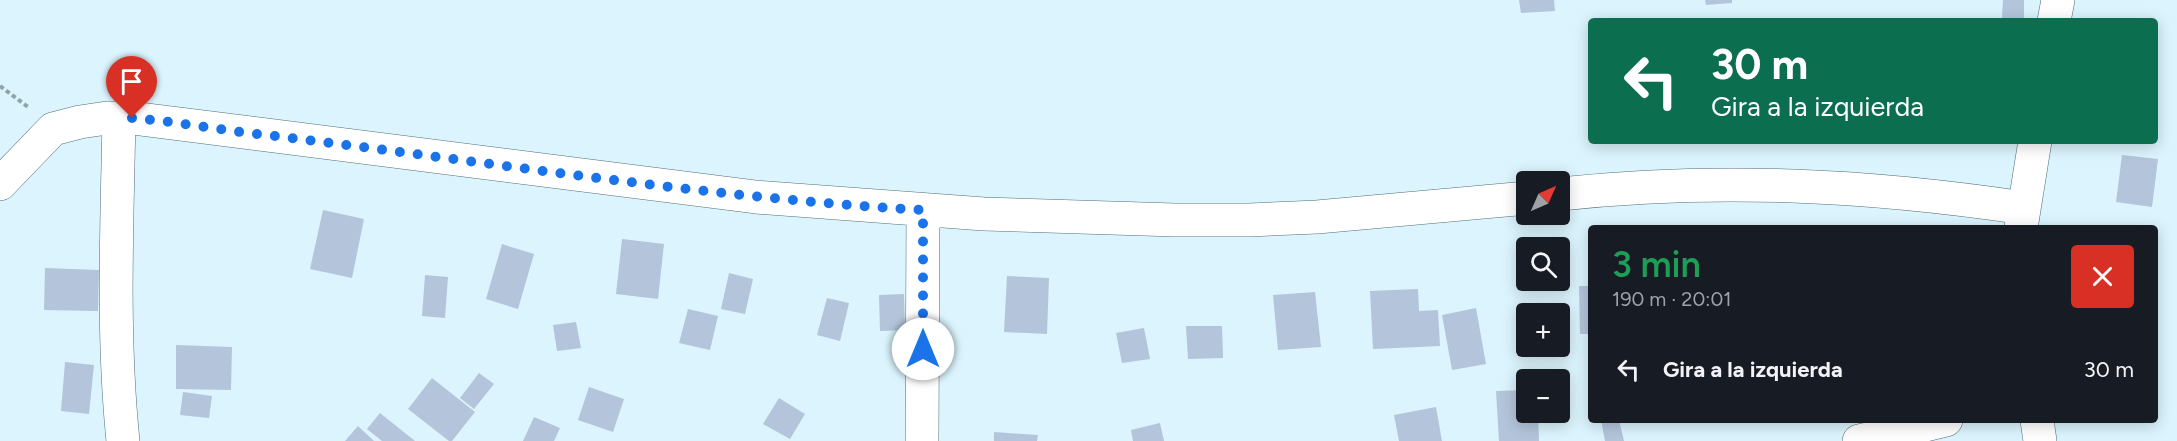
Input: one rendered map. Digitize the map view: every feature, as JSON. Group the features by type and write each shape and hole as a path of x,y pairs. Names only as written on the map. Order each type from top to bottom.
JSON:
{"street":[{"path":"2055,18 2058,0"},
{"path":"119,118 115,310 118,394 123,441"},
{"path":"0,184 53,129 80,122 119,118 156,120 180,125 380,148 756,197 984,214 1249,220 1317,217 1516,199"},
{"path":"1570,193 1693,184 1779,184 1904,192 2023,218 2035,144"},
{"path":"922,441 923,210"},
{"path":"1859,441 1934,423"},
{"path":"2037,423 2040,441"}],"building":[{"path":"1519,0 1554,0 1555,11 1521,13"},
{"path":"1705,0 1732,0 1732,3 1706,5"},
{"path":"2003,0 2024,0 2024,18 2002,18"},
{"path":"2122,155 2158,159 2152,207 2116,202"},
{"path":"323,210 364,219 352,278 310,269"},
{"path":"622,239 664,244 658,299 616,294"},
{"path":"502,244 534,254 518,309 486,299"},
{"path":"45,268 99,270 98,311 44,310"},
{"path":"729,273 753,279 745,314 721,309"},
{"path":"425,275 448,277 445,318 422,316"},
{"path":"1007,276 1049,278 1047,334 1004,332"},
{"path":"1579,286 1588,286 1588,334 1580,334"},
{"path":"1418,289 1419,311 1438,310 1440,346 1373,349 1370,291"},
{"path":"1315,292 1321,347 1278,350 1273,295"},
{"path":"904,294 905,330 880,331 879,295"},
{"path":"827,298 849,303 840,341 817,335"},
{"path":"1476,308 1486,364 1452,370 1442,315"},
{"path":"688,309 718,316 710,350 679,343"},
{"path":"576,322 581,348 557,351 553,325"},
{"path":"1186,326 1222,326 1223,358 1188,359"},
{"path":"1144,328 1150,359 1122,363 1116,333"},
{"path":"176,345 232,347 231,390 176,389"},
{"path":"65,362 94,365 89,414 61,411"},
{"path":"479,373 494,384 474,409 460,398"},
{"path":"432,378 475,412 452,441 408,409"},
{"path":"589,387 624,399 613,432 578,420"},
{"path":"1516,390 1516,423 1538,423 1539,441 1499,441 1496,391"},
{"path":"183,392 212,396 209,418 180,415"},
{"path":"779,398 805,414 790,439 763,424"},
{"path":"1436,407 1442,441 1399,441 1394,415"},
{"path":"380,413 415,441 382,441 367,429"},
{"path":"534,417 560,428 554,441 523,441"},
{"path":"1160,423 1164,441 1133,441 1131,430"},
{"path":"1602,423 1620,423 1624,441 1605,441"},
{"path":"358,426 374,441 345,441"},
{"path":"994,432 1038,435 1037,441 994,441"}],"route":[{"path":"132,118 380,148 643,184 756,197 923,210 923,349"}]}
